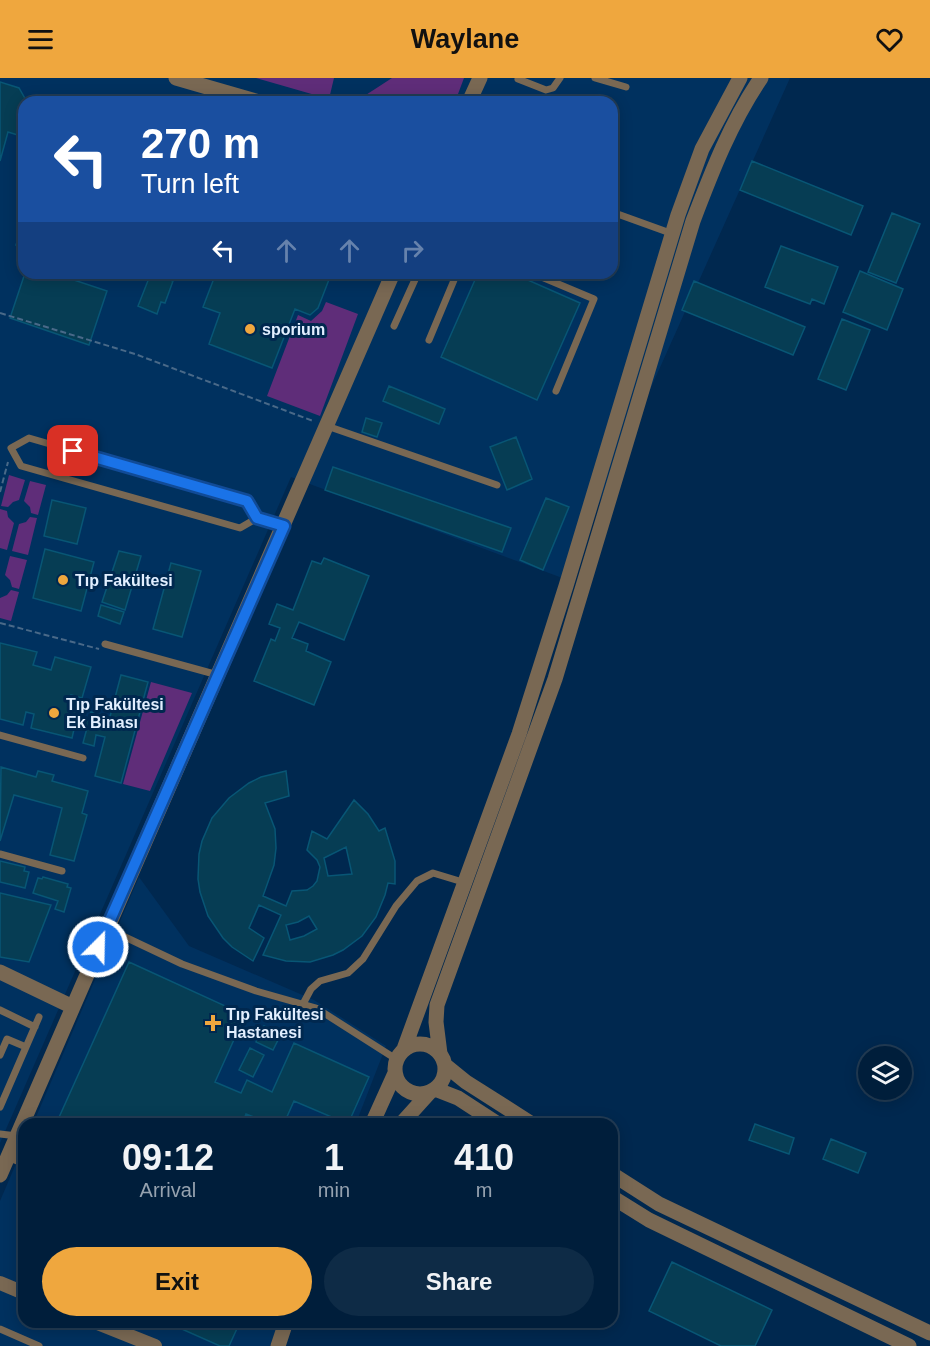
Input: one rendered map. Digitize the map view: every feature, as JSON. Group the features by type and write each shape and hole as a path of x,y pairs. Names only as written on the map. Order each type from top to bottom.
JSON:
{"street":[{"path":"176,78 238,96"},
{"path":"472,96 480,78"},
{"path":"407,1118 443,1079 436,1022 437,1005 472,886 563,597 673,234 702,149 740,78"},
{"path":"374,1118 472,886 555,679 693,221 716,159 745,101 761,78"},
{"path":"28,1118 106,928 390,279"},
{"path":"0,972 73,1006"},
{"path":"489,1118 458,1098 432,1091 416,1094 404,1089 396,1079 398,1060 410,1046 423,1044 435,1049 442,1060 466,1082 523,1118"},
{"path":"0,1175 18,1141"},
{"path":"618,1178 659,1204 930,1334"},
{"path":"618,1201 649,1220 909,1346"},
{"path":"0,1283 18,1290"},
{"path":"110,1328 155,1346"},
{"path":"278,1346 284,1328"}],"lane":[{"path":"517,78 546,90 553,88 560,78"},
{"path":"596,78 626,87"},
{"path":"618,214 673,234"},
{"path":"394,326 415,279"},
{"path":"429,340 454,279"},
{"path":"546,279 594,298 556,391"},
{"path":"327,426 497,485"},
{"path":"257,518 240,528 21,466 11,448 29,438 236,497 247,501 257,518 284,526"},
{"path":"105,644 218,675"},
{"path":"0,735 83,758"},
{"path":"0,854 62,871"},
{"path":"303,1004 311,989 320,981 348,973 363,959 396,906 417,881 433,873 472,886"},
{"path":"106,928 182,964 256,991 316,1008 398,1060"},
{"path":"0,1010 35,1026"},
{"path":"0,1107 39,1017"},
{"path":"0,1054 7,1039 26,1047"},
{"path":"0,1134 18,1138"},
{"path":"8,1157 18,1161"},
{"path":"0,1329 39,1346"}],"path":[{"path":"0,312 135,354 327,426"},
{"path":"0,492 11,448"}],"shaded area":[{"path":"0,78 790,78 565,579 291,477 0,1143"},
{"path":"256,78 334,78 330,96 319,96"},
{"path":"392,78 464,78 457,96 364,96"},
{"path":"326,302 358,314 320,416 267,396 298,315 311,321 322,311"},
{"path":"9,475 25,480 19,500 8,507 1,506"},
{"path":"30,481 46,485 38,515 31,513 30,507 24,501"},
{"path":"0,509 7,511 8,517 14,523 7,550 0,548"},
{"path":"30,517 37,518 28,555 12,551 19,524 26,522"},
{"path":"10,556 27,560 19,589 12,587 5,575"},
{"path":"11,590 19,592 11,621 0,618 0,598"},
{"path":"151,682 192,693 150,791 123,784"},
{"name":"Tıp Fakültesi Hastanesi","path":"139,877 189,946 314,1000 386,1046 358,1118 36,1118"},
{"path":"18,1159 18,1328 277,1328 270,1346 0,1346 0,1201"}],"building":[{"path":"0,82 19,88 24,96 18,96 18,135 8,132 0,161"},
{"path":"752,161 863,206 851,235 740,190"},
{"path":"892,213 920,224 896,283 868,272"},
{"path":"781,246 838,267 824,304 812,299 810,304 765,287"},
{"path":"860,271 903,289 887,330 843,312"},
{"path":"23,279 71,279 107,291 89,345 10,318"},
{"path":"149,279 173,281 165,303 161,302 157,314 138,306"},
{"name":"sporium","path":"214,279 329,279 318,308 310,315 295,309 272,368 209,344 220,313 203,307"},
{"path":"475,279 526,279 580,303 537,400 441,357"},
{"path":"694,281 805,327 793,355 682,310"},
{"path":"842,319 870,330 846,390 818,379"},
{"path":"389,386 445,409 439,424 383,401"},
{"path":"366,418 382,423 377,437 362,432"},
{"path":"516,437 532,479 507,490 490,447"},
{"path":"333,467 511,528 502,552 325,490"},
{"path":"546,498 569,507 543,570 520,560"},
{"path":"52,500 86,508 77,544 44,536"},
{"name":"Tıp Fakültesi","path":"45,549 94,562 81,611 33,598"},
{"path":"119,551 141,556 125,610 102,602"},
{"path":"324,558 369,576 344,640 299,622 292,638 308,644 306,651 331,662 314,705 254,681 271,639 275,641 280,628 269,624 277,604 293,610 312,561 321,564"},
{"path":"171,563 201,571 182,637 153,629"},
{"path":"101,605 124,612 120,624 98,616"},
{"name":"Tıp Fakültesi Ek Binası","path":"0,643 37,652 33,665 51,670 55,657 91,667 82,698 71,695 69,704 80,707 77,718 89,721 91,712 102,715 99,726 107,728 121,675 148,682 121,783 95,776 105,737 96,735 94,746 83,743 87,728 75,725 72,738 31,728 34,714 26,712 23,725 0,719"},
{"path":"1,767 36,777 38,771 54,775 52,781 88,791 82,813 87,815 74,861 50,855 62,808 14,795 0,841"},
{"path":"286,771 289,796 265,803 275,829 276,848 274,865 263,896 286,906 292,891 307,890 317,881 320,867 317,860 307,850 312,831 327,839 354,800 368,814 379,831 385,828 395,861 395,884 388,883 376,917 362,936 333,955 310,962 286,961 263,955 281,915 259,905 249,928 264,938 253,961 223,938 208,916 198,879 202,841 212,818 229,798 261,777","holes":["346,847 352,874 328,876 324,858","309,916 317,929 290,940 286,925"]},
{"path":"0,861 25,867 24,871 29,872 25,888 0,882"},
{"path":"43,877 68,884 67,887 71,888 64,912 55,909 58,901 33,893 38,878"},
{"path":"0,893 51,905 29,962 0,957"},
{"path":"129,962 245,1015 215,1082 241,1093 247,1080 272,1092 294,1043 369,1077 351,1118 334,1118 294,1101 286,1118 256,1118 246,1114 244,1118 59,1118"},
{"path":"264,1026 281,1034 273,1050 256,1042"},
{"path":"250,1048 264,1055 253,1077 239,1070"},
{"path":"755,1124 794,1138 789,1154 749,1140"},
{"path":"831,1139 866,1153 858,1173 823,1159"},
{"path":"672,1262 772,1310 755,1346 721,1346 649,1311"},
{"path":"180,1328 237,1328 229,1346 220,1346"}],"place":[{"name":"sporium","path":"250,329"},
{"name":"Tıp Fakültesi","path":"63,580"},
{"name":"Tıp Fakültesi Ek Binası","path":"54,713"},
{"name":"Tıp Fakültesi Hastanesi","path":"213,1023"}],"route":[{"path":"73,451 247,501 257,518 284,526 98,947"}]}
